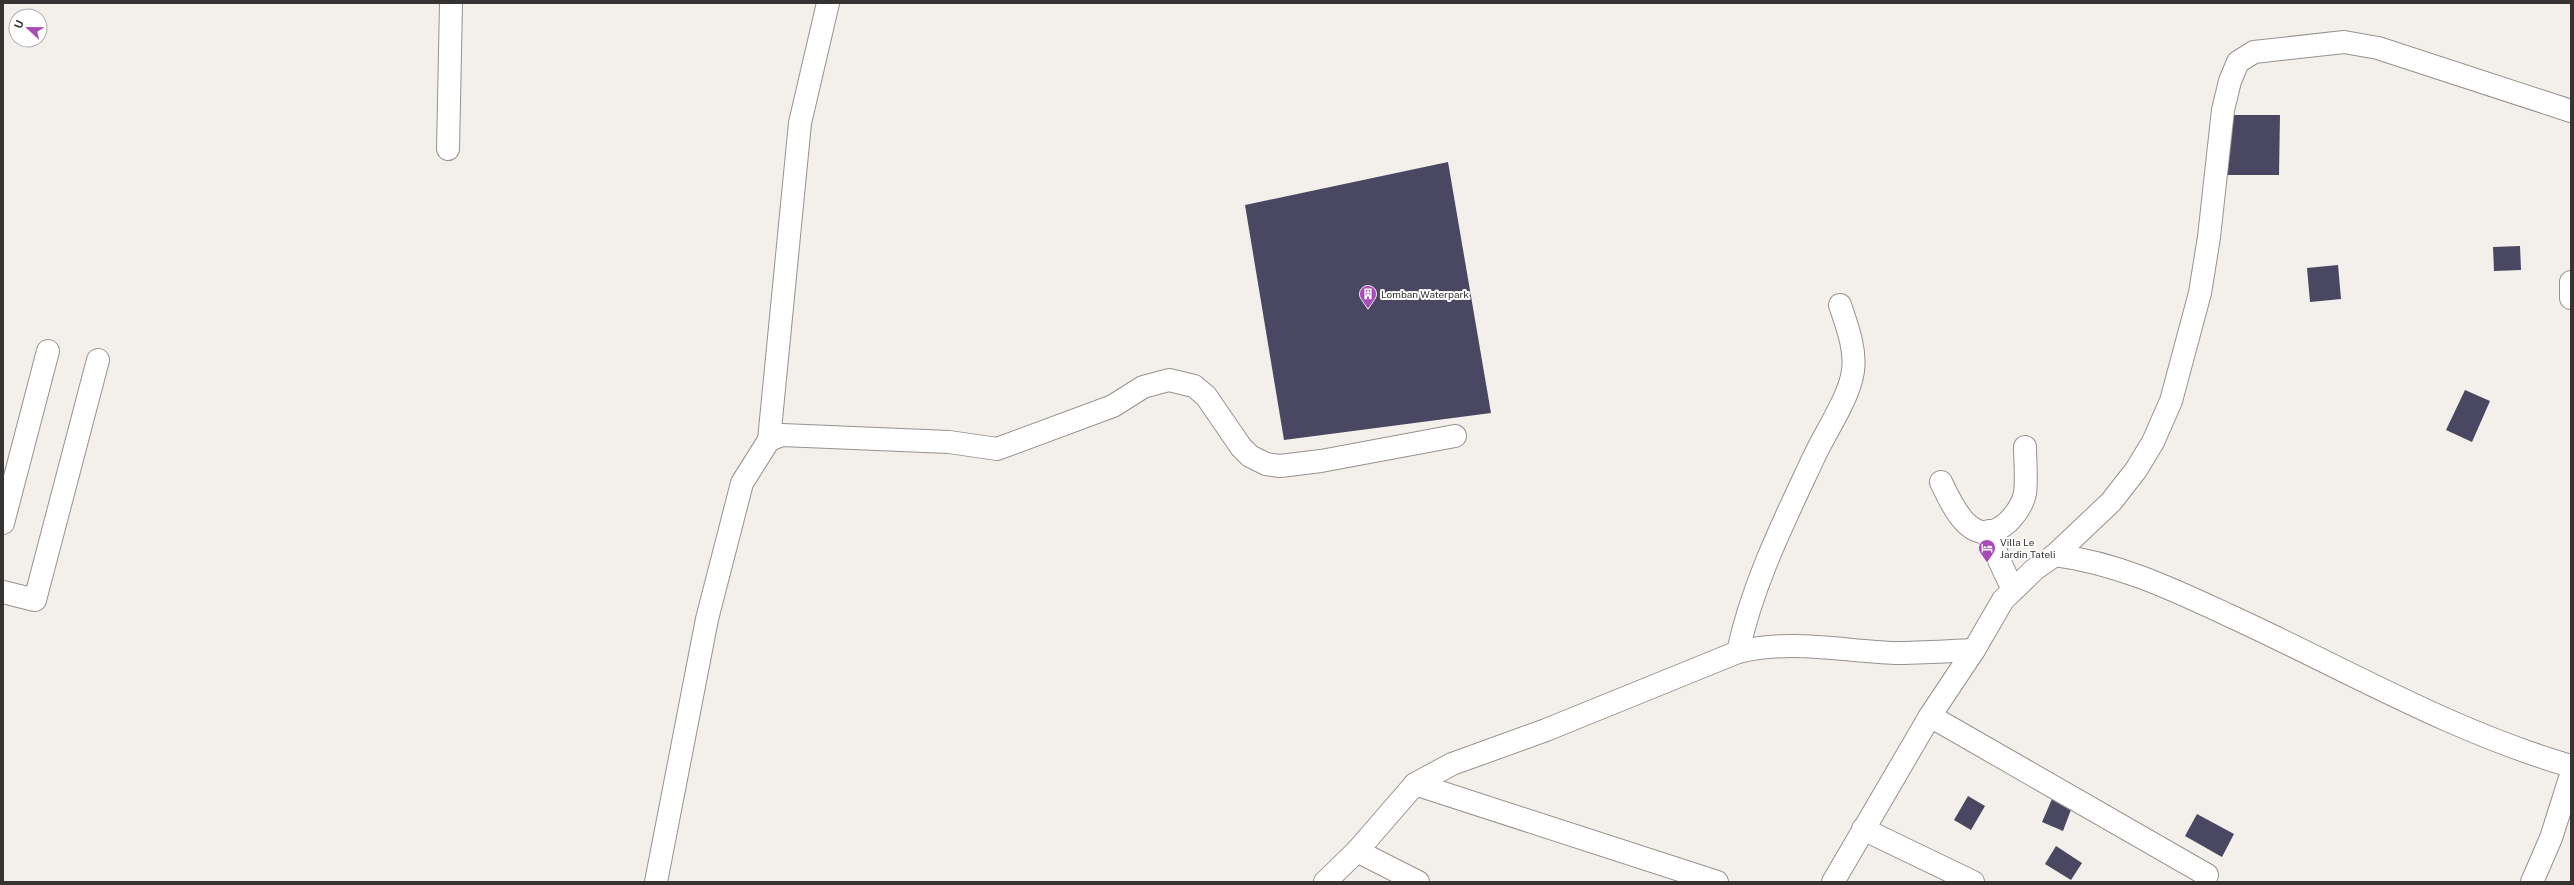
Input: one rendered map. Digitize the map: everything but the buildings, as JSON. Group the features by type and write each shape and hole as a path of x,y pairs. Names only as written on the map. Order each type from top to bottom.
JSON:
{"street":[{"path":"448,149 451,3"},
{"path":"656,882 709,611 742,482 769,440 800,123 828,3"},
{"path":"1833,882 1930,716 1974,650 2003,600 2035,569 2055,555 2111,502 2136,470 2153,442 2172,401 2200,293 2209,237 2223,110 2230,81 2238,62 2254,52 2344,42 2378,48 2571,111"},
{"path":"2571,282 2571,298"},
{"path":"1738,652 1754,595 1813,459 1852,379 1853,360 1850,339 1840,305"},
{"path":"3,523 48,351"},
{"path":"3,592 35,600 98,360"},
{"path":"769,440 782,435 949,442 997,449 1113,406 1143,387 1169,380 1194,386 1206,396 1241,447 1250,456 1266,464 1280,466 1321,461 1455,436"},
{"path":"1941,482 1961,519 1976,529 1989,531 2000,528 2020,508 2025,494 2025,447"},
{"path":"1989,531 1999,560 2013,590"},
{"path":"2055,555 2085,558 2147,578 2263,631 2382,690 2472,731 2526,752 2571,766"},
{"path":"1325,882 1357,851 1415,784 1452,764 1546,730 1738,652 1764,646 1804,645 1896,653 1974,650"},
{"path":"1930,716 2207,875"},
{"path":"2532,882 2552,838 2571,776"},
{"path":"1415,784 1717,882"},
{"path":"1863,829 1973,882"},
{"path":"1357,851 1418,882"}],"place":[{"name":"Lomban Waterpark","path":"1368,309"},
{"name":"Villa Le Jardin Tateli","path":"1987,563"}]}
